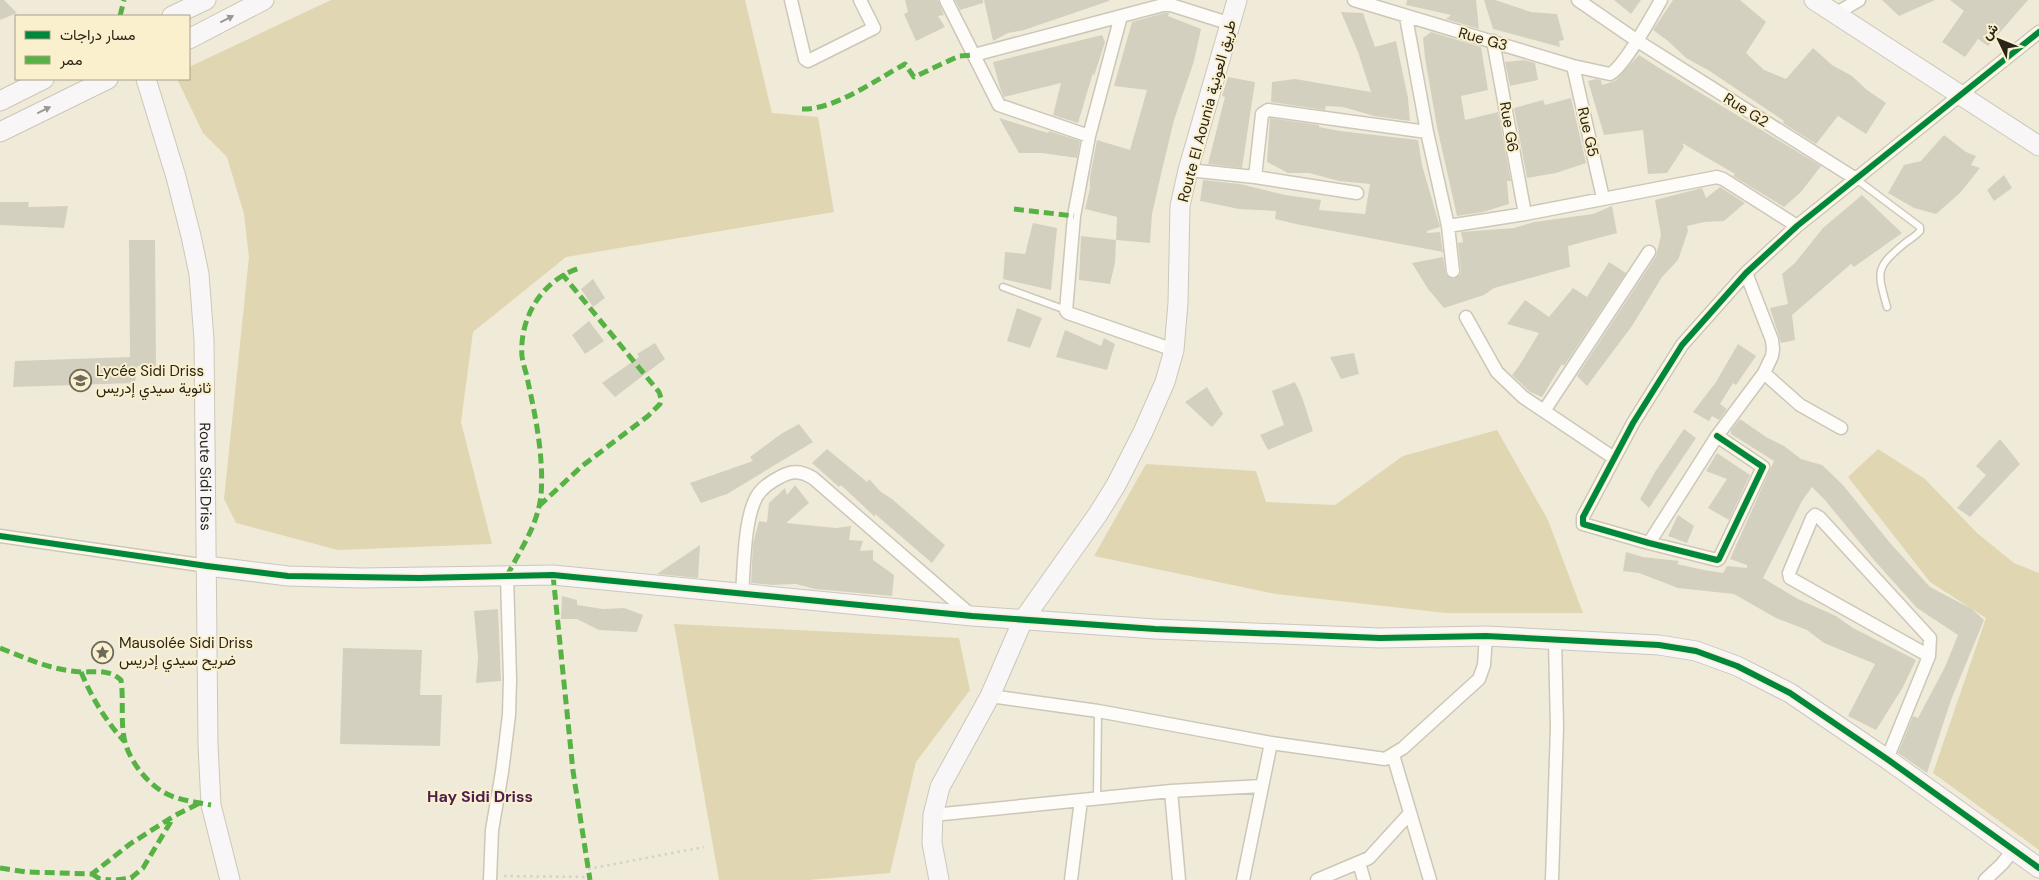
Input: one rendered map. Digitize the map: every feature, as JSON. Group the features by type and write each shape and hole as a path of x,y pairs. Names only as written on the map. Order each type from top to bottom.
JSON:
{"street":[{"path":"174,15 206,0"},
{"path":"190,38 264,0"},
{"path":"791,0 805,59 808,61 874,28 860,0"},
{"path":"946,0 1000,106 1089,136"},
{"name":"Route El Aounia طريق العونية","path":"939,880 932,843 933,815 940,787 990,696 1023,620 1098,514 1116,485 1164,382 1174,350 1178,303 1180,206 1188,170 1237,0"},
{"name":"Rue G3","path":"1354,0 1573,66 1610,74 1636,40"},
{"name":"Rue G2","path":"1578,0 1636,40 1856,179"},
{"path":"1636,40 1661,0"},
{"path":"1814,0 2039,146"},
{"path":"1835,14 1859,0"},
{"path":"974,55 1154,7 1171,6 1230,24"},
{"path":"1121,16 1089,136 1074,216 1066,310 1068,313 1174,350"},
{"path":"1406,16 1427,132 1448,226 1453,271"},
{"path":"1717,436 1763,467 1720,558 1717,560 1585,525 1582,522 1632,423 1682,345 1746,273 1797,226 2039,32"},
{"name":"Rue G6","path":"1493,41 1525,214"},
{"name":"Rue G5","path":"1573,66 1604,198"},
{"path":"0,101 42,80"},
{"path":"0,132 106,80"},
{"name":"Route Sidi Driss","path":"146,80 176,177 199,274 204,340 208,745 211,805 230,880"},
{"path":"1255,178 1262,114 1268,110 1427,132"},
{"path":"1188,170 1357,193"},
{"path":"1448,226 1525,214 1717,177 1797,226"},
{"path":"1544,411 1649,252"},
{"path":"1649,543 1717,436 1764,373 1773,349 1772,340 1746,273"},
{"path":"1466,317 1497,372 1523,397 1614,458"},
{"path":"1764,373 1800,405 1841,428"},
{"path":"742,594 747,533 757,496 767,485 778,478 789,472 797,472 812,478 972,616"},
{"path":"1887,759 1929,656 1932,641 1928,634 1820,518 1815,515 1812,518 1789,573 1790,578 1929,656"},
{"path":"0,536 288,576 400,578 553,575 972,616 1155,629 1380,638 1486,636 1659,645 1696,651 1736,666 1790,693 1887,759 2039,868"},
{"path":"490,878 492,830 509,715 507,576"},
{"path":"990,696 1098,711 1271,743 1385,758 1393,755 1479,679 1484,665 1486,636"},
{"path":"1552,880 1557,727 1556,641"},
{"path":"1243,880 1271,743"},
{"path":"1393,755 1430,880"},
{"path":"933,815 1171,791 1262,786"},
{"path":"1171,791 1179,880"},
{"path":"1071,880 1082,800"},
{"path":"1317,880 1369,858 1410,813"},
{"path":"1985,880 2014,849"},
{"path":"1359,862 1364,880"}],"lane":[{"path":"1856,179 1920,227 1920,231 1916,235 1883,264 1879,277 1887,307"},
{"path":"1004,287 1066,310"},
{"path":"1097,798 1098,711"}],"path":[{"path":"588,869 704,848"},
{"path":"490,878 590,877"}],"shaded area":[{"path":"331,0 745,0 772,113 818,117 834,212 566,257 473,332 461,422 492,544 338,550 236,523 224,499 249,257 244,214 227,157 203,133 177,80 190,80 190,67"},
{"path":"1497,430 1548,520 1583,613 1446,613 1276,594 1094,556 1146,464 1256,471 1266,502 1335,505 1403,456"},
{"path":"1878,449 1925,479 1977,533 2014,563 2039,573 2039,850 1933,773 1986,618 1930,582 1848,477"},
{"path":"674,624 959,638 970,690 916,762 890,873 809,880 719,880"}],"building":[{"path":"0,0 4,0 17,13 0,20"},
{"path":"905,0 938,0 944,15 938,16 945,27 916,41 904,14 908,12"},
{"path":"955,0 983,0 983,3 960,10"},
{"path":"984,0 1109,1 1024,30 1008,33 993,41"},
{"path":"1407,0 1476,0 1479,29 1446,19 1451,15 1406,5"},
{"path":"1484,0 1495,0 1531,12 1557,14 1564,40 1559,41 1560,47 1493,29"},
{"path":"1614,0 1641,0 1631,14"},
{"path":"1673,0 1740,0 1766,22 1746,53 1764,70 1786,79 1813,48 1832,65 1852,76 1867,90 1886,103 1866,134 1838,116 1816,144 1708,70 1686,58 1653,30"},
{"path":"1882,0 1935,0 1899,16"},
{"path":"1950,0 2028,0 1988,46 1978,39 1965,57 1942,42 1964,11"},
{"path":"1341,12 1363,13 1375,47 1396,41 1408,98 1410,121 1374,116 1343,107 1326,106 1325,110 1271,102 1272,82 1295,79 1371,92 1358,52"},
{"path":"1169,13 1168,16 1201,29 1194,61 1174,120 1162,170 1152,214 1150,243 1116,240 1117,217 1085,209 1097,140 1130,150 1147,90 1114,86 1132,22"},
{"path":"1431,32 1481,47 1488,90 1461,96 1465,120 1498,112 1511,181 1507,181 1509,204 1483,212 1457,216 1437,127 1425,58 1423,38"},
{"path":"1102,35 1105,42 1094,76 1093,73 1078,123 1053,115 1061,83 1004,97 993,62"},
{"path":"1639,55 1821,166 1801,192 1784,207 1733,176 1735,174 1682,143 1684,147 1667,173 1648,174 1643,130 1604,135 1588,81 1601,80 1602,85 1615,81"},
{"path":"1524,60 1535,63 1538,80 1510,86 1505,62"},
{"path":"1228,77 1255,82 1242,168 1208,164 1225,97 1222,96"},
{"path":"1571,98 1586,163 1556,173 1527,178 1514,108 1543,100 1545,105"},
{"path":"999,118 1080,141 1077,158 1042,153 1019,153"},
{"path":"1270,118 1319,125 1319,127 1340,131 1418,140 1422,165 1440,227 1427,231 1427,233 1440,232 1443,252 1275,219 1276,211 1239,209 1200,201 1203,180 1240,184 1285,195 1321,200 1319,210 1365,214 1370,184 1339,181 1309,173 1288,173 1267,162"},
{"path":"1944,135 1966,152 1976,156 1971,165 1980,168 1960,193 1936,214 1914,208 1888,193 1904,165 1921,161"},
{"path":"2004,175 2012,188 1994,201 1987,190"},
{"path":"1720,187 1745,203 1724,221 1704,222 1687,226 1688,231 1678,260 1662,277 1632,326 1587,386 1577,376 1656,256 1661,235 1655,200 1702,188 1706,198"},
{"path":"1862,195 1902,233 1854,267 1851,264 1792,315 1795,340 1781,343 1770,308 1788,304 1782,274 1795,263 1823,228"},
{"path":"0,202 29,202 28,207 68,206 64,228 0,225"},
{"path":"1612,206 1617,233 1568,246 1570,267 1494,288 1484,295 1444,308 1428,289 1412,263 1443,257 1446,275 1454,279 1460,275 1461,271 1458,243 1463,242 1461,232 1514,228 1534,222 1593,214"},
{"path":"1033,223 1057,228 1051,290 1003,279 1005,252 1025,254"},
{"path":"1081,236 1116,240 1115,263 1110,284 1079,280"},
{"path":"129,240 155,240 156,367 137,366 135,383 13,387 15,361 130,357"},
{"path":"1609,262 1626,273 1564,366 1562,364 1542,397 1530,392 1512,375 1539,333 1507,324 1525,300 1549,317 1573,288 1587,297"},
{"path":"593,279 605,298 593,307 581,289"},
{"path":"1017,308 1042,318 1030,348 1007,341"},
{"path":"589,321 604,341 585,354 572,335"},
{"path":"1065,330 1101,346 1104,338 1115,344 1107,370 1056,357"},
{"path":"655,343 665,359 615,397 602,383 639,357 637,354"},
{"path":"1738,344 1756,356 1736,385 1733,383 1720,404 1727,409 1719,420 1712,416 1709,421 1693,412 1716,382"},
{"path":"1354,353 1359,374 1341,379 1330,357"},
{"path":"1295,382 1313,431 1268,450 1260,435 1284,425 1272,391"},
{"path":"1207,387 1223,414 1212,427 1185,402"},
{"path":"1740,419 1766,437 1784,446 1801,459 1822,465 1842,484 1891,544 1930,587 1972,609 1984,620 1951,700 1927,773 1898,753 1913,716 1918,718 1945,667 1958,635 1917,608 1812,487 1802,501 1763,578 1798,599 1836,616 1853,628 1916,660 1903,687 1876,730 1848,716 1875,664 1824,643 1807,630 1776,618 1734,594 1678,588 1639,573 1623,571 1626,552 1643,557 1679,561 1677,564 1723,573 1727,566 1747,568 1747,565 1730,559 1774,461 1731,434 1731,430"},
{"path":"799,424 813,442 727,494 701,503 690,483 753,461 750,457 781,434"},
{"path":"1684,429 1696,438 1649,508 1640,499 1655,472"},
{"path":"2000,439 2020,464 1970,517 1957,508 1986,475 1976,466"},
{"path":"827,449 867,482 869,479 881,492 892,499 945,545 932,563 875,514 875,517 841,485 839,487 812,463"},
{"path":"1717,453 1750,475 1729,520 1708,508 1727,479 1706,471"},
{"path":"795,485 809,503 786,523 836,528 851,526 849,540 863,541 860,551 873,550 873,560 894,575 892,596 815,589 796,584 771,585 751,583 753,544 759,521 767,522 769,503 785,488 787,495"},
{"path":"1678,515 1694,526 1687,543 1668,536"},
{"path":"700,545 698,578 657,574"},
{"path":"562,596 577,600 577,605 603,609 624,608 643,615 637,632 599,630 577,619 561,619"},
{"path":"498,609 501,681 476,683 478,658 474,611"},
{"path":"343,648 422,650 420,695 442,695 440,746 340,744"}],"marked path":[{"path":"120,15 124,0"},
{"path":"802,109 815,108 842,99 905,64 914,77 959,56 974,55"},
{"path":"1014,209 1074,216"},
{"path":"507,576 532,527 541,495 539,438 522,356 522,341 525,327 529,314 545,290 567,273 580,268"},
{"path":"539,506 582,466 648,416 660,404 661,398 659,392 562,274"},
{"path":"553,575 573,771 590,880"},
{"path":"0,648 60,669 102,672 116,676 121,680 125,742 127,749 140,770 151,783 168,795 211,805"},
{"path":"81,672 100,708 124,741"},
{"path":"0,868 27,872 92,874 130,844 174,816 200,803"},
{"path":"116,880 131,878 143,868 173,818"},
{"path":"92,874 100,879 111,880"}],"cycle path":[{"path":"1717,436 1763,467 1719,559 1649,543 1583,524 1583,517 1633,423 1682,345 1746,273 1797,226 2039,32"},
{"path":"0,536 288,576 419,578 553,575 972,616 1155,629 1380,638 1486,636 1659,645 1696,651 1737,666 1790,693 1887,759 2039,868"}],"place":[{"name":"Lycée Sidi Driss ثانوية سيدي إدريس","path":"80,380"},
{"name":"Mausolée Sidi Driss ضريح سيدي إدريس","path":"103,652"}],"district":[{"name":"Hay Sidi Driss","path":"480,796"}]}
